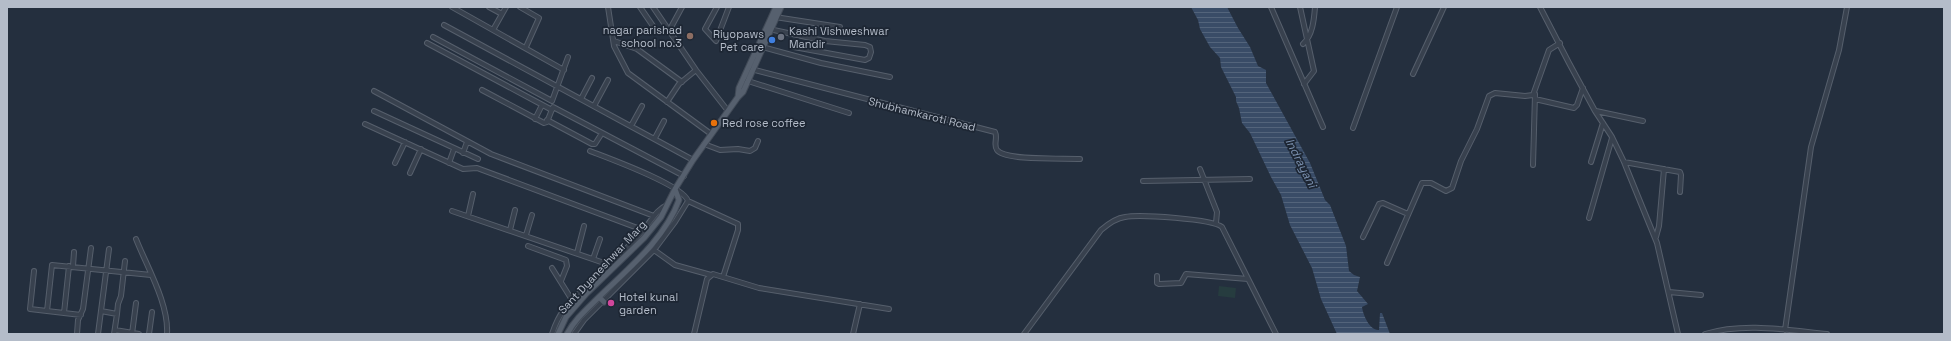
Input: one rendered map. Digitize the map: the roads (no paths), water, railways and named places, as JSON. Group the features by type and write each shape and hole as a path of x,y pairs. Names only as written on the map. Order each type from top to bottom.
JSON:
{"main road":[{"path":"675,189 711,134 743,92 746,80 779,7"},
{"name":"Sant Dyaneshwar Marg","path":"558,334 566,317 586,294 644,238 661,217 675,189"},
{"name":"Sant Dyaneshwar Marg","path":"567,334 578,318 599,297 626,275 668,223 679,200 675,189"},
{"path":"599,297 604,302"}],"street":[{"path":"452,7 564,70"},
{"path":"488,7 502,14"},
{"path":"493,30 506,7"},
{"path":"520,7 539,18 526,48"},
{"path":"608,7 616,51 628,73 711,134"},
{"path":"640,7 653,26"},
{"path":"653,7 696,70 728,111"},
{"path":"669,31 682,7"},
{"path":"717,7 705,29 716,41 729,7"},
{"path":"1271,7 1323,127"},
{"path":"1300,7 1314,71 1304,84"},
{"path":"1304,44 1308,39 1312,28 1315,7"},
{"path":"1353,128 1397,7"},
{"path":"1413,74 1444,7"},
{"path":"1540,7 1624,162 1655,238 1678,334"},
{"path":"1785,330 1811,147 1839,50 1847,7"},
{"path":"774,17 840,27"},
{"path":"444,25 655,138 693,160"},
{"path":"769,29 826,41 865,45 870,47 871,52 865,60 794,47"},
{"path":"433,37 552,101 568,57"},
{"path":"614,41 637,49 682,82"},
{"path":"1533,165 1535,94 1549,50 1560,42"},
{"path":"427,43 552,110"},
{"path":"761,47 821,63 890,77"},
{"path":"667,102 682,82 696,70"},
{"name":"Shubhamkaroti Road","path":"751,70 995,132 998,152 1012,156 1032,160 1048,157 1080,159"},
{"path":"581,99 592,78"},
{"path":"594,106 608,80"},
{"path":"746,80 850,113"},
{"path":"1534,99 1574,108 1578,105 1583,88"},
{"path":"482,90 544,123 553,107 684,176"},
{"path":"374,91 491,154 654,216"},
{"path":"1387,263 1422,183 1431,183 1446,191 1452,188 1460,161 1477,129 1489,96 1496,93 1524,96 1535,94"},
{"path":"535,119 542,105"},
{"path":"631,126 642,106"},
{"path":"374,111 478,159"},
{"path":"1595,111 1643,121"},
{"path":"547,120 592,144 595,144 602,132"},
{"path":"655,138 664,121"},
{"path":"1591,162 1603,123"},
{"path":"365,124 463,169 477,168 504,177 643,230"},
{"path":"1589,218 1612,138"},
{"path":"704,144 720,150 738,149 750,151 755,148 758,141"},
{"path":"395,162 405,142"},
{"path":"463,153 467,142"},
{"path":"410,173 421,149"},
{"path":"449,163 454,149"},
{"path":"590,151 622,163 675,189 685,195 688,201 738,224 738,230 723,276"},
{"path":"1624,162 1681,173 1680,192"},
{"path":"1655,238 1659,226 1664,169"},
{"path":"1200,170 1217,212 1216,223"},
{"path":"1143,181 1250,179"},
{"path":"468,216 473,194"},
{"path":"574,334 584,320 604,302 626,275 654,250 688,201"},
{"path":"1363,236 1379,204 1383,203 1408,214"},
{"path":"552,334 563,311 572,300 610,265 643,230 660,208 667,205"},
{"path":"510,230 515,210"},
{"path":"452,211 526,235 610,265"},
{"path":"526,235 532,215"},
{"path":"1024,334 1091,242 1108,224 1121,217 1134,216 1216,223 1225,230 1276,334"},
{"path":"577,253 584,226"},
{"path":"136,239 164,306 167,319 167,334"},
{"path":"593,259 600,239"},
{"path":"528,246 566,260 567,266 561,281"},
{"path":"77,334 89,268 91,248"},
{"path":"98,334 109,250"},
{"path":"654,250 675,265 710,275 723,276 759,288 889,309"},
{"path":"64,313 74,252"},
{"path":"125,261 115,332 139,334"},
{"path":"47,311 52,265 151,275"},
{"path":"552,268 572,300"},
{"path":"34,271 30,309 81,314"},
{"path":"1157,276 1159,284 1181,283 1186,274 1248,279"},
{"path":"694,334 707,279 710,275"},
{"path":"1669,292 1702,295"},
{"path":"132,334 136,303"},
{"path":"853,334 860,304"},
{"path":"101,311 117,314"},
{"path":"149,334 152,312"},
{"path":"1705,334 1737,328 1767,328 1827,334"},
{"path":"1737,328 1737,334"},
{"path":"1766,334 1767,328"}],"water":[{"name":"Indrayani","path":"1191,7 1227,7 1250,47 1258,66 1266,70 1266,83 1310,163 1325,200 1330,205 1346,246 1349,271 1360,277 1357,291 1368,304 1362,307 1365,318 1373,328 1379,330 1380,313 1382,313 1390,334 1337,334 1321,299 1312,268 1290,225 1281,195 1250,133 1242,123 1236,97 1221,67 1220,58 1210,47 1200,29 1198,20"}],"place":[{"name":"nagar parishad school no.3","path":"690,36"},
{"name":"Kashi Vishweshwar Mandir","path":"781,37"},
{"name":"Riyopaws Pet care","path":"772,40"},
{"name":"Red rose coffee","path":"714,123"},
{"name":"Hotel kunal garden","path":"611,303"}]}
